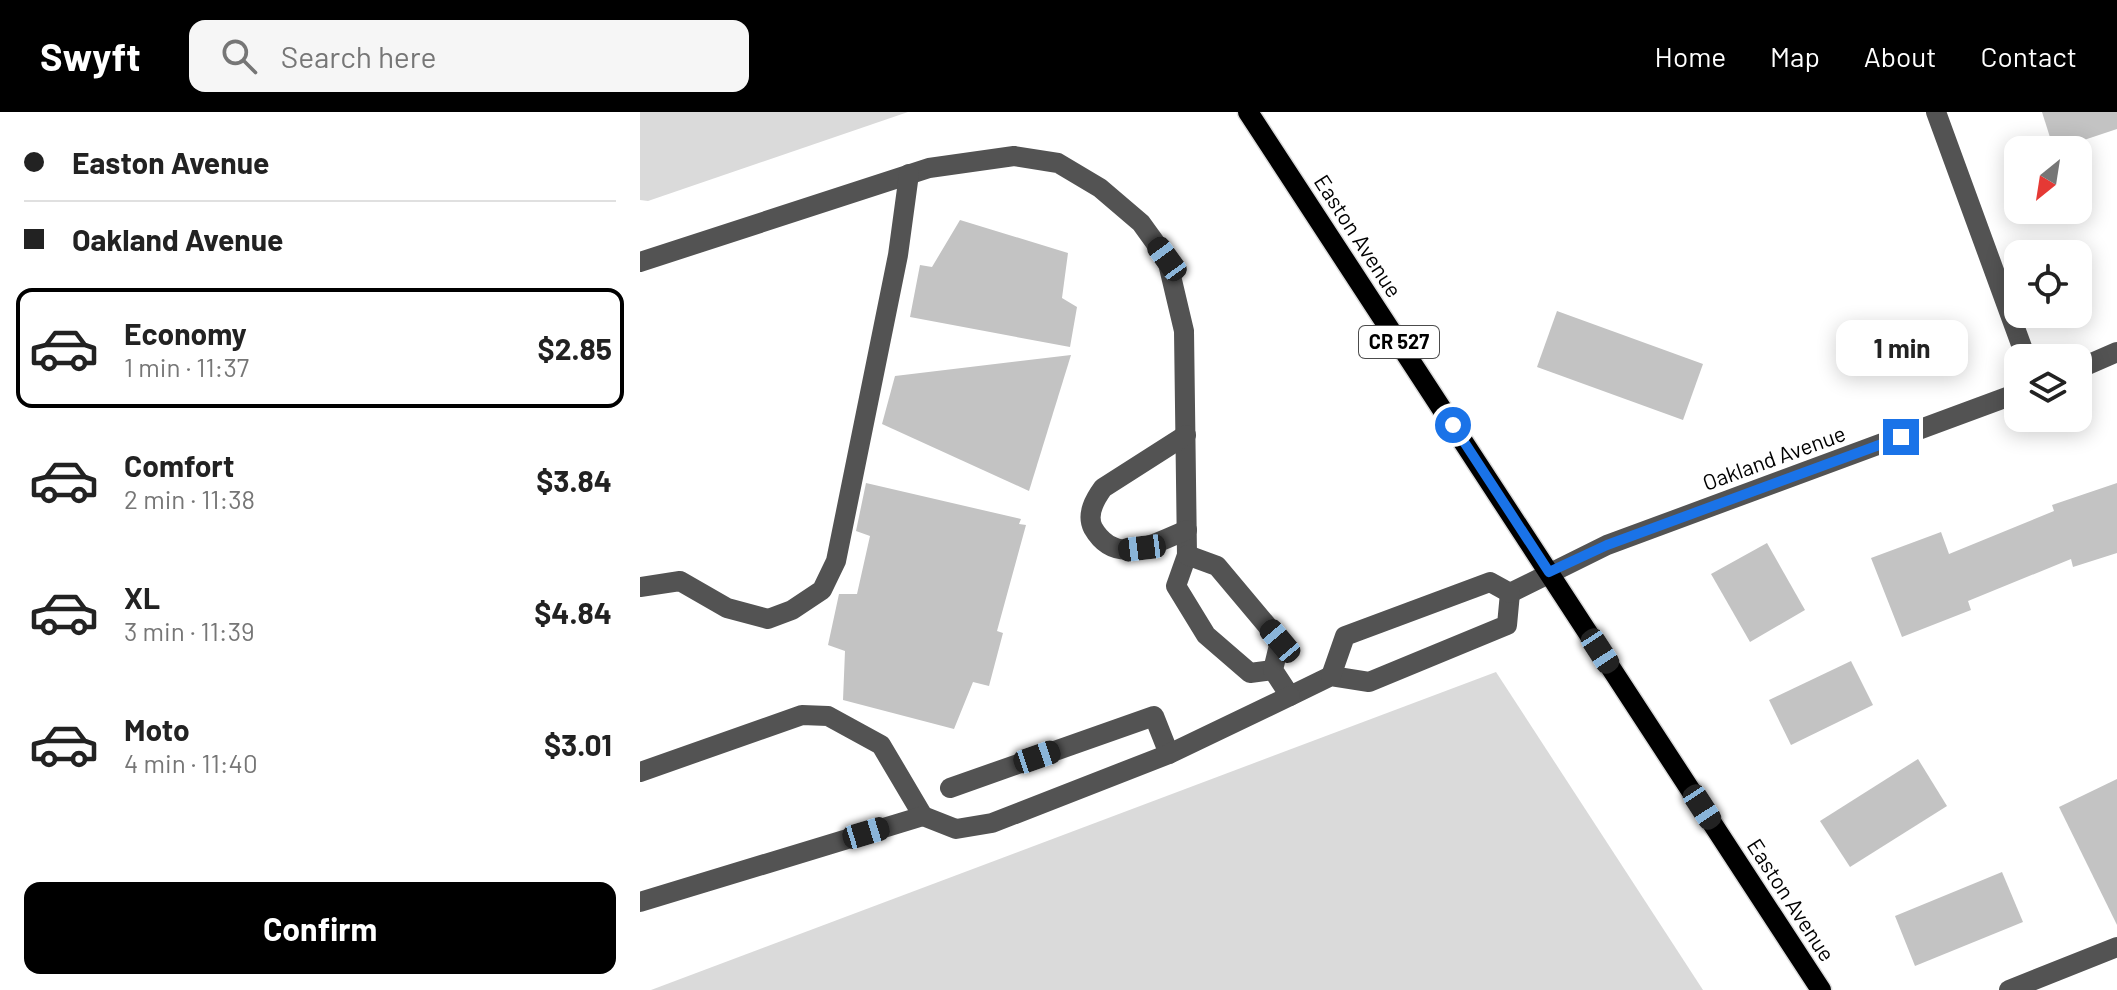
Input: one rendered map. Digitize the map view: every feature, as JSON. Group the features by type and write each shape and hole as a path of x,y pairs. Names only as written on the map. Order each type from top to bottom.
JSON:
{"main road":[{"name":"Easton Avenue","path":"1248,112 1821,990"}],"street":[{"path":"1936,112 2021,344"},
{"path":"640,262 929,168 1014,156 1058,163 1100,188 1141,223 1167,259 1184,331 1187,555 1176,586 1206,635 1250,673 1273,670"},
{"path":"640,587 680,581 727,608 768,619 792,610 822,590 836,561 898,255 909,174"},
{"path":"2092,363 2117,352"},
{"name":"Oakland Avenue","path":"1510,593 1622,540 2004,398"},
{"path":"1186,435 1103,488 1094,501 1090,522 1101,542 1120,551 1142,548 1187,530"},
{"path":"1187,555 1217,566 1280,641 1273,670 1290,696"},
{"path":"640,772 802,715 828,716 881,745 923,816 956,829 992,823 1169,754 1331,676 1369,682 1507,625 1510,593 1490,582 1345,636 1331,676"},
{"path":"950,788 1154,716 1169,754"},
{"path":"640,902 923,816"},
{"path":"2009,990 2117,947"}],"shaded area":[{"path":"640,112 908,112 648,201 640,200"},
{"path":"1496,672 1703,990 651,990"}],"building":[{"path":"2042,112 2117,112 2117,129 2092,137 2050,136"},
{"path":"960,220 1068,253 1062,298 1077,307 1070,347 910,317 920,265 932,267"},
{"path":"1557,311 1703,364 1683,420 1537,367"},
{"path":"1071,355 1029,491 882,424 895,376"},
{"path":"866,483 1021,519 1019,524 1026,525 997,631 1003,633 989,686 973,682 954,729 843,700 845,651 828,645 839,594 857,594 870,536 856,531"},
{"path":"2117,483 2117,553 2073,567 2071,559 1968,601 1971,610 1902,637 1871,558 1941,532 1949,554 2054,511 2052,505"},
{"path":"1767,543 1805,610 1750,642 1711,574"},
{"path":"1851,661 1873,705 1791,745 1769,700"},
{"path":"1918,759 1947,806 1850,867 1820,821"},
{"path":"2117,779 2117,925 2059,807"},
{"path":"2002,872 2023,922 1915,966 1895,916"}],"route":[{"path":"1453,425 1549,572 1607,545 1901,437"}]}
